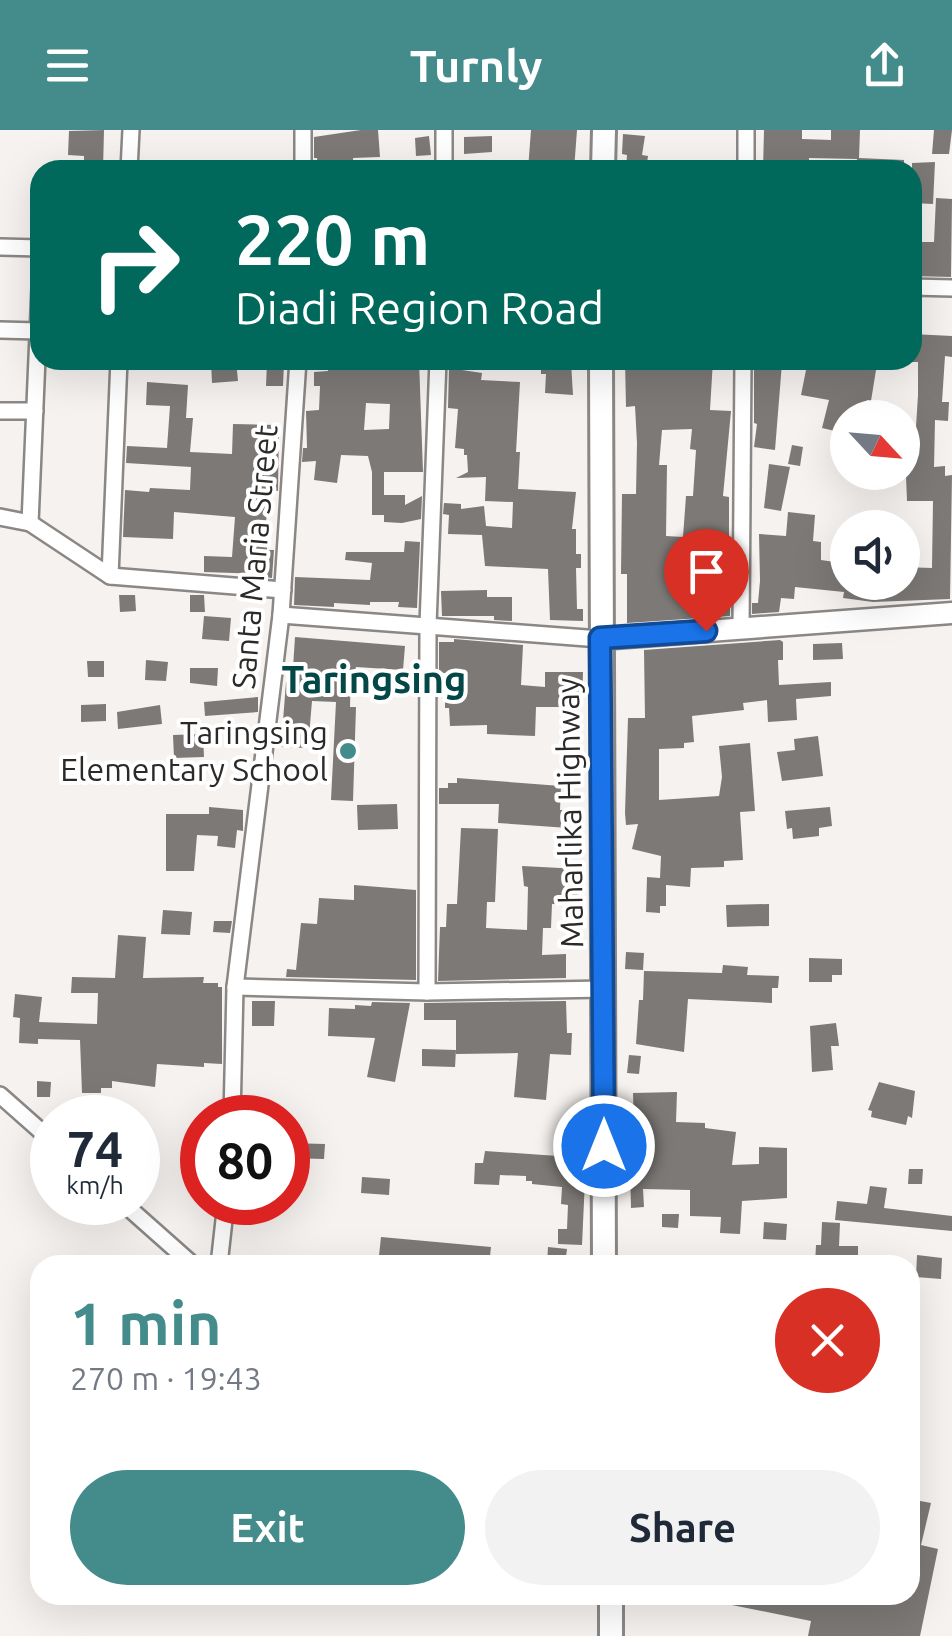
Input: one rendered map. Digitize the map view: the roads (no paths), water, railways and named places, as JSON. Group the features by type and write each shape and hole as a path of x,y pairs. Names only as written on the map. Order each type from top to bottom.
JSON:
{"highway":[{"path":"603,160 604,130"},
{"name":"Maharlika Highway","path":"601,370 604,1255"},
{"path":"611,1605 611,1636"}],"main road":[{"path":"600,638 952,612"}],"street":[{"path":"130,160 131,130"},
{"path":"303,130 303,160"},
{"path":"444,130 444,160"},
{"path":"746,130 746,160"},
{"path":"0,247 30,248"},
{"path":"922,288 952,288"},
{"path":"0,330 30,331"},
{"path":"30,523 36,370"},
{"path":"110,576 119,370"},
{"name":"Santa Maria Street","path":"233,1095 235,987 281,615 297,370"},
{"path":"427,992 428,625 438,370"},
{"path":"741,629 743,370"},
{"path":"0,411 34,411"},
{"path":"0,517 30,523 110,576 283,590"},
{"path":"281,615 600,638"},
{"path":"235,987 427,992 605,989"},
{"path":"0,1095 30,1122"},
{"path":"148,1225 181,1255"},
{"path":"221,1255 224,1225"}],"place":[{"name":"Taringsing Elementary School","path":"348,751"}],"district":[{"name":"Taringsing","path":"374,680"}]}
